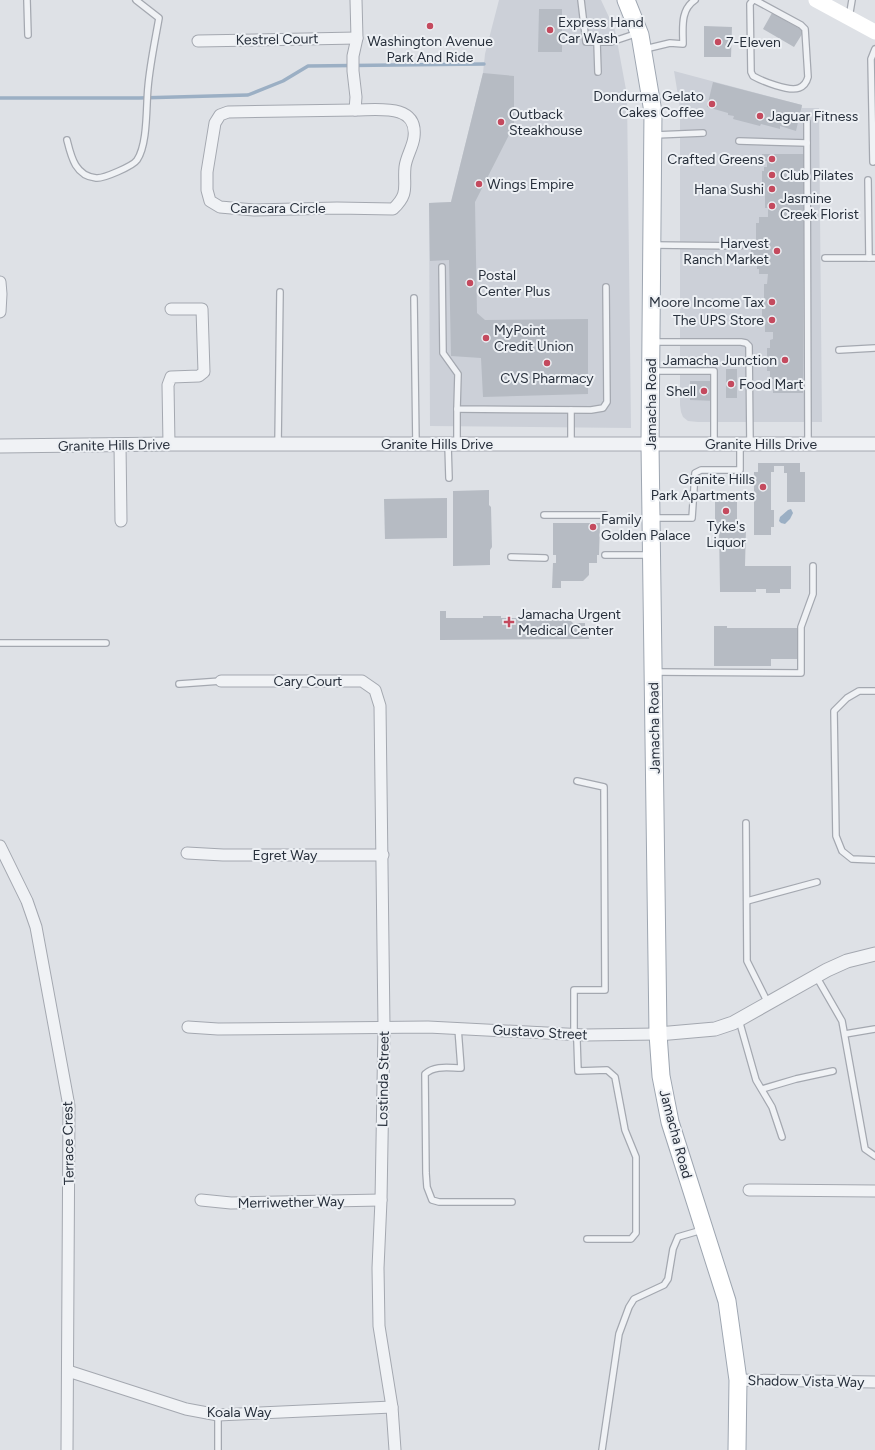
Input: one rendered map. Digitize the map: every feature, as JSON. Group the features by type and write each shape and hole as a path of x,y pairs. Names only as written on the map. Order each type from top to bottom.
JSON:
{"main road":[{"name":"Jamacha Road","path":"626,0 641,41 653,112 650,444 658,1034 661,1076 670,1122 727,1301 738,1380 737,1450"},
{"path":"822,2 875,32"}],"street":[{"path":"355,110 356,97 353,56 357,38 356,0"},
{"name":"Kestrel Court","path":"198,41 357,38"},
{"name":"Caracara Circle","path":"355,110 400,111 410,117 414,127 414,137 405,167 406,181 403,196 400,203 393,209 337,208 254,210 220,207 210,201 206,190 207,172 215,124 220,115 228,112 355,110"},
{"path":"0,282 0,312"},
{"path":"169,444 168,385 171,377 198,376 204,372 202,309 171,309"},
{"name":"Granite Hills Drive","path":"0,446 169,444 875,444"},
{"path":"120,445 121,521"},
{"name":"Cary Court","path":"221,681 362,681 375,690 380,706"},
{"name":"Lostinda Street","path":"380,706 384,1027 381,1200 378,1268 379,1326 392,1407 395,1450"},
{"name":"Terrace Crest","path":"0,846 4,864 27,901 36,926 69,1106 67,1450"},
{"name":"Egret Way","path":"187,853 223,855 383,855"},
{"name":"Gustavo Street","path":"188,1027 218,1029 428,1027 574,1034 658,1034 715,1029 739,1020 827,970 848,961 875,954"},
{"path":"749,1190 875,1191"},
{"name":"Merriwether Way","path":"201,1200 231,1203 381,1200"},
{"name":"Koala Way","path":"68,1371 186,1409 218,1415 392,1407"},
{"name":"Shadow Vista Way","path":"738,1380 875,1382"}],"lane":[{"path":"27,0 28,35"},
{"path":"67,140 73,162 79,170 87,175 97,178 128,167 137,160 143,148 148,106 148,87 159,18 136,0"},
{"path":"581,0 586,42 641,41 684,44 684,12 695,0"},
{"path":"754,0 805,29 808,76 807,82 799,88 791,89 753,76 751,72 750,4 754,0"},
{"path":"849,18 852,0"},
{"path":"597,42 598,72"},
{"path":"873,162 871,59 875,49"},
{"path":"807,122 808,444"},
{"path":"653,135 703,133"},
{"path":"739,141 807,143"},
{"path":"825,258 872,258 868,180"},
{"path":"652,244 740,246"},
{"path":"442,267 442,353 458,374 457,409 449,478"},
{"path":"457,409 571,410 600,409 604,407 607,402 606,287"},
{"path":"278,444 280,292"},
{"path":"414,298 416,444"},
{"path":"651,342 741,342 746,343 749,346 745,444 740,470 701,470 694,473 692,518 651,518"},
{"path":"839,350 875,348"},
{"path":"651,371 714,371 714,444"},
{"path":"571,410 571,444"},
{"path":"544,515 605,515"},
{"path":"605,555 652,555"},
{"path":"511,557 545,558"},
{"path":"653,672 800,673 801,627 813,594 813,566"},
{"path":"0,643 106,643"},
{"path":"179,684 221,681"},
{"path":"875,691 859,691 847,698 834,711 836,836 842,851 852,859 875,860"},
{"path":"577,781 604,787 605,990 574,990 574,1034 577,1041 578,1071 607,1070 615,1077 625,1130 636,1157 636,1233 631,1238 587,1238"},
{"path":"746,823 747,961 768,1003"},
{"path":"747,900 817,882"},
{"path":"816,976 842,1021 865,1149 875,1156"},
{"path":"739,1020 756,1080 772,1107 782,1137"},
{"path":"458,1028 461,1068 435,1068 425,1074 426,1173 429,1193 432,1200 439,1202 512,1202"},
{"path":"845,1034 875,1029"},
{"path":"762,1089 833,1070"},
{"path":"602,1450 619,1334 629,1307 634,1299 664,1285 668,1279 673,1249 678,1237 704,1229"},
{"path":"218,1415 218,1450"}],"shaded area":[{"path":"499,0 601,0 615,30 627,95 631,428 430,426 429,203 451,202 483,73 485,54"},
{"path":"674,71 802,105 802,108 819,108 822,422 698,422 688,421 683,417 680,405 680,108"}],"water":[{"path":"791,509 793,513 790,519 785,524 781,523 779,521 780,517"}],"building":[{"name":"Express Hand Car Wash","path":"539,9 562,9 562,52 538,52"},
{"path":"772,13 804,31 794,47 763,29"},
{"name":"7-Eleven","path":"704,26 732,27 731,57 704,57"},
{"path":"483,73 514,76 514,125 475,202 477,313 485,320 588,319 588,394 483,397 481,358 451,356 449,260 430,261 429,203 451,202"},
{"path":"713,82 802,105 796,131 780,126 780,129 761,124 760,126 733,119 734,116 728,115 728,113 707,107"},
{"path":"762,154 804,154 803,393 773,393 773,379 770,379 770,371 767,371 767,348 770,348 770,340 773,339 773,332 765,332 765,323 762,323 762,304 764,304 764,284 767,284 768,274 759,274 759,269 757,269 757,260 751,260 751,242 756,242 756,223 759,223 759,217 768,217 768,208 765,208 765,188 762,188 762,171 764,171 764,167 767,167 767,161 762,161"},
{"name":"Food Mart","path":"726,369 737,369 737,398 726,398"},
{"name":"Shell","path":"690,381 717,381 717,401 690,400"},
{"name":"Granite Hills Park Apartments","path":"758,463 800,463 800,472 805,472 805,502 787,502 787,473 784,473 784,466 774,466 774,472 771,472 771,510 774,510 774,527 771,527 771,535 754,535 754,472 758,472"},
{"path":"489,490 492,547 490,550 490,565 453,566 453,491"},
{"path":"718,492 737,492 737,527 746,527 745,566 791,566 791,589 780,589 780,593 766,593 766,589 756,589 756,592 720,592 719,527 715,527 715,496"},
{"path":"447,498 447,538 385,539 384,499"},
{"path":"553,523 600,523 599,555 597,555 597,563 589,563 589,575 583,581 561,581 561,588 552,588 553,563 556,563 556,555 553,555"},
{"path":"440,611 446,611 446,618 483,618 483,616 501,616 501,618 543,618 546,615 551,620 567,620 568,618 573,623 585,623 585,633 589,633 589,639 440,640"},
{"path":"714,626 727,626 727,628 798,628 798,659 771,659 771,666 714,666"}],"waterway":[{"path":"0,98 139,98 248,95 283,81 308,66 484,64"}],"place":[{"name":"Washington Avenue Park And Ride","path":"430,26"},
{"name":"Express Hand Car Wash","path":"550,30"},
{"name":"7-Eleven","path":"718,42"},
{"name":"Dondurma Gelato Cakes Coffee","path":"712,104"},
{"name":"Jaguar Fitness","path":"760,116"},
{"name":"Outback Steakhouse","path":"501,122"},
{"name":"Crafted Greens","path":"772,159"},
{"name":"Club Pilates","path":"772,175"},
{"name":"Wings Empire","path":"479,184"},
{"name":"Hana Sushi","path":"772,189"},
{"name":"Jasmine Creek Florist","path":"772,206"},
{"name":"Harvest Ranch Market","path":"777,251"},
{"name":"Postal Center Plus","path":"470,283"},
{"name":"Moore Income Tax","path":"772,302"},
{"name":"The UPS Store","path":"772,320"},
{"name":"MyPoint Credit Union","path":"486,338"},
{"name":"Jamacha Junction","path":"785,360"},
{"name":"CVS Pharmacy","path":"547,363"},
{"name":"Food Mart","path":"731,384"},
{"name":"Shell","path":"704,391"},
{"name":"Granite Hills Park Apartments","path":"763,487"},
{"name":"Tyke's Liquor","path":"726,511"},
{"name":"Family Golden Palace","path":"593,527"},
{"name":"Jamacha Urgent Medical Center","path":"509,622"}]}
